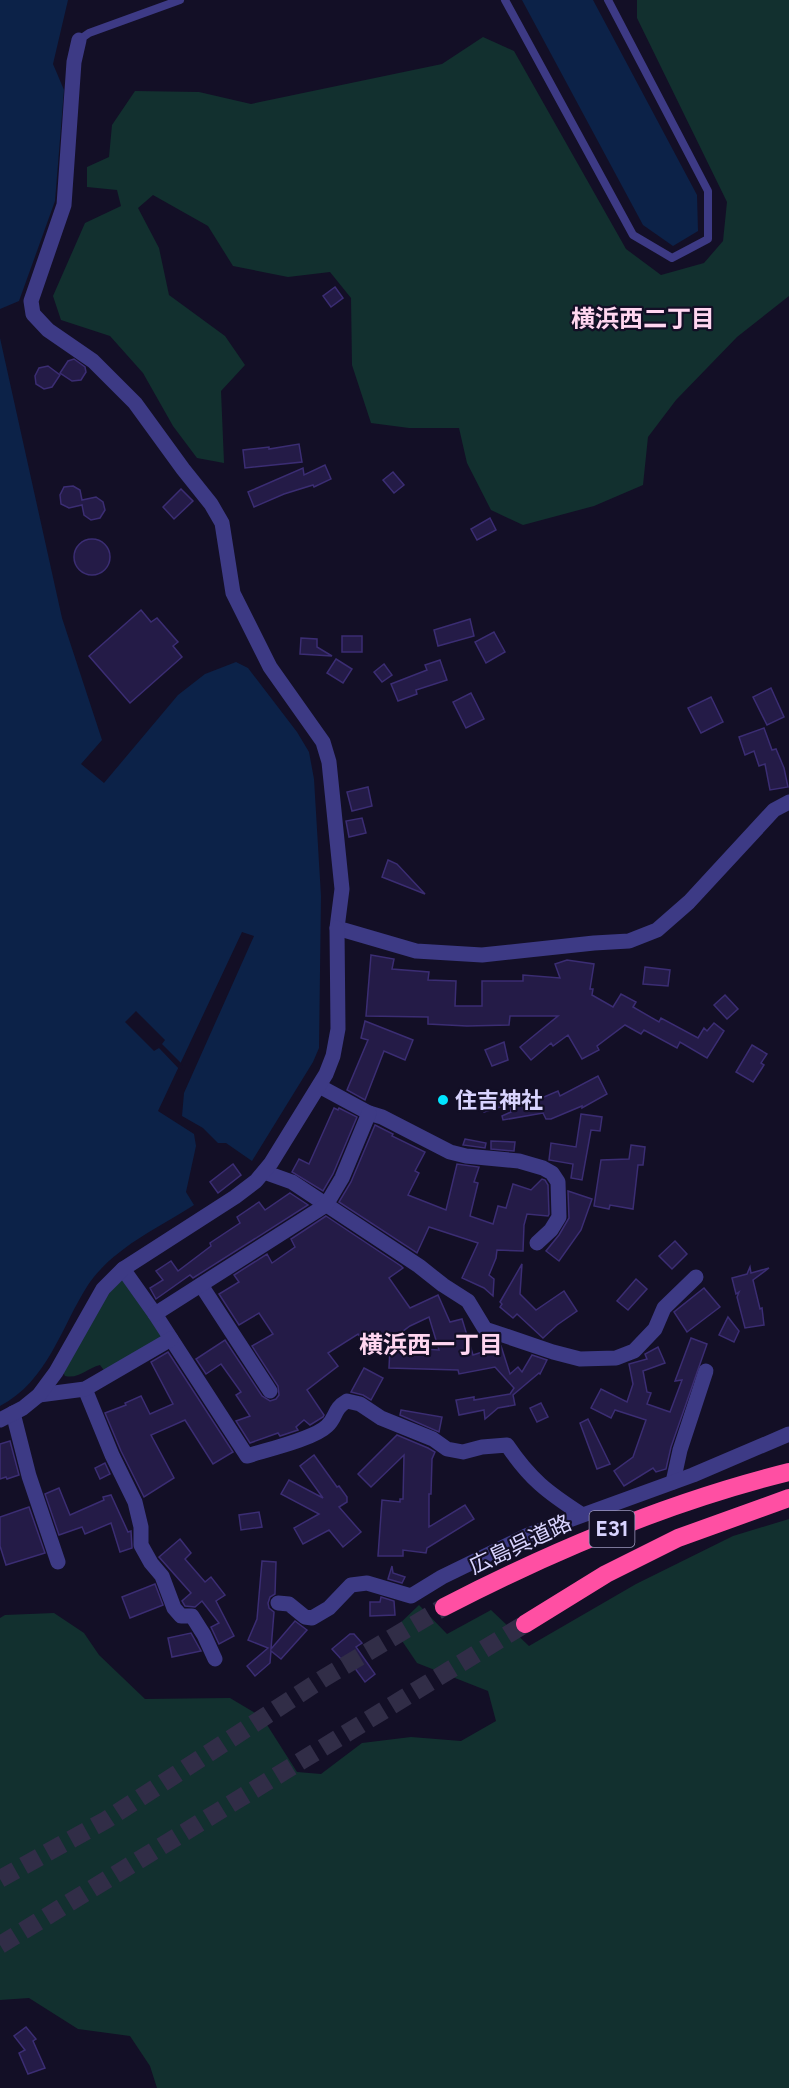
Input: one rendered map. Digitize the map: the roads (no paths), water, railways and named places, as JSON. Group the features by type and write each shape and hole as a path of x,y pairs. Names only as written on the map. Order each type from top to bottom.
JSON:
{"highway":[{"path":"691,1499 789,1463"},
{"name":"広島呉道路","path":"444,1607 496,1579 554,1553 691,1499 789,1472"},
{"name":"E31","path":"525,1624 606,1574 678,1538 789,1498"}],"street":[{"path":"58,1562 7,1417 39,1395 56,1372 103,1289 123,1269 256,1181 319,1086 333,1056 338,1029 338,928 342,890 329,762 323,742 270,667 233,593 222,523 211,504 135,403 93,361 48,330 33,314 31,301 64,205 74,62 79,40"},
{"path":"338,928 416,951 482,955 629,941 657,930 689,902 774,810 789,802"},
{"path":"319,1086 450,1152 466,1156 519,1161 552,1173 558,1182 559,1217 551,1230 537,1243"},
{"path":"155,1314 326,1204 342,1178 369,1113"},
{"path":"264,1172 292,1182 419,1266 442,1286 468,1301 485,1329 580,1359 616,1358 634,1351 655,1329 664,1308 696,1277"},
{"path":"123,1269 155,1314 247,1456 313,1434 328,1425 339,1405 347,1401 360,1404 381,1418 433,1439 447,1449 463,1452 482,1447 507,1446 525,1471 547,1491 581,1514"},
{"path":"201,1285 270,1391"},
{"path":"39,1395 85,1389 171,1339"},
{"path":"673,1482 680,1450 706,1371"},
{"path":"85,1389 112,1455 135,1502 141,1527 141,1545 151,1563 162,1576 174,1608 181,1616 192,1616 215,1659"},
{"path":"278,1603 289,1604 305,1617 312,1618 328,1608 351,1585 367,1583 411,1596 442,1577 528,1535 673,1482 789,1434"}],"lane":[{"path":"79,40 89,33 180,0"},
{"path":"505,0 633,235 672,258 708,239 708,191 608,0"}],"water":[{"path":"0,0 68,0 53,64 64,90 55,201 19,301 0,309"},
{"path":"522,0 593,0 697,195 698,231 673,246 643,225"},
{"path":"0,338 62,618 102,740 81,764 104,783 178,695 205,674 236,662 248,668 297,732 309,752 314,779 321,896 319,1048 313,1062 252,1161 226,1143 218,1143 203,1128 182,1116 184,1093 254,936 242,932 158,1111 194,1134 196,1146 186,1192 194,1205 123,1249 98,1272 78,1301 42,1368 16,1395 0,1406"}],"tunnel":[{"path":"0,1879 106,1820 324,1678 444,1607"},
{"path":"0,1945 525,1624"}],"place":[{"name":"住吉神社","path":"443,1100"}],"district":[{"name":"横浜西二丁目","path":"643,319"},
{"name":"横浜西一丁目","path":"431,1345"}]}
